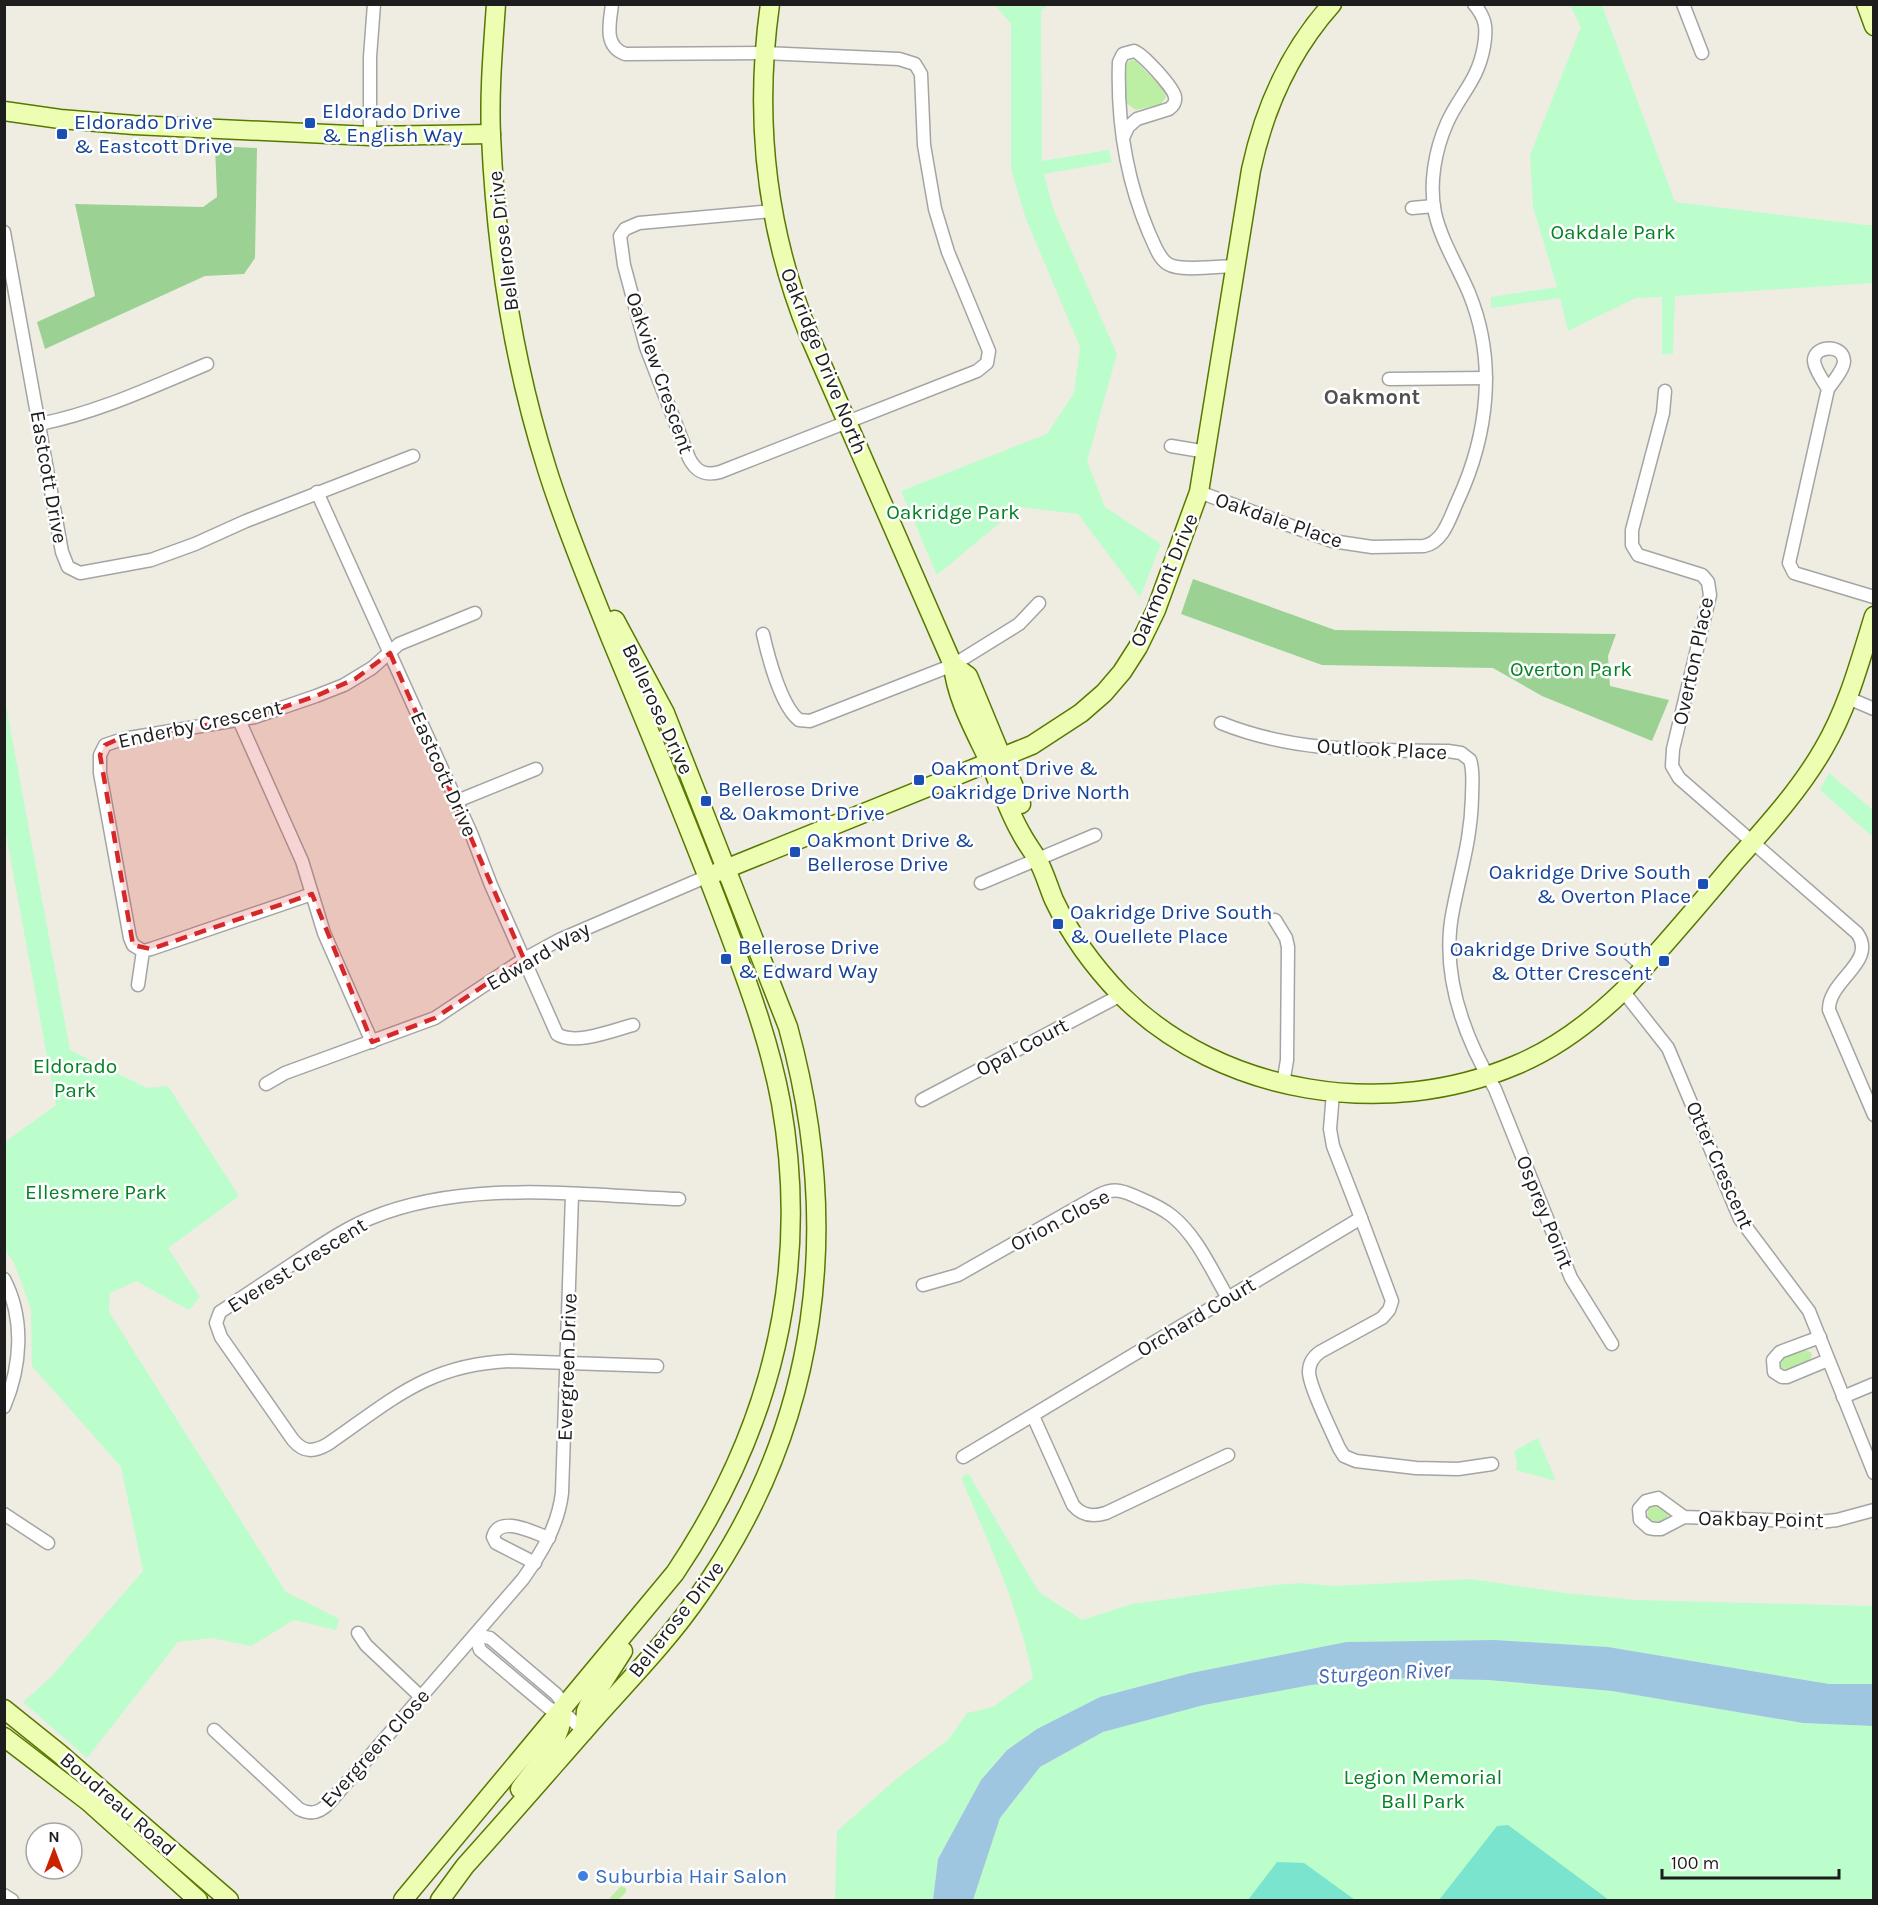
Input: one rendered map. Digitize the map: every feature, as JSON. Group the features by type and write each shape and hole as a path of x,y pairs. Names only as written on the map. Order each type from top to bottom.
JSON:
{"main road":[{"name":"Bellerose Drive","path":"403,1900 675,1573 699,1536 740,1458 760,1404 776,1344 785,1295 791,1223 788,1152 775,1072 756,1007 708,876 572,542 547,469 525,393 500,257 491,134 496,4"},
{"name":"Oakridge Drive North","path":"770,4 764,53 763,134 772,211 796,301 953,665 954,682 995,760 1020,832 1037,858 1066,923 1095,964 1121,995 1174,1036 1203,1053 1235,1068 1283,1084 1333,1093 1377,1095 1418,1092 1487,1076 1532,1057 1565,1038 1603,1010 1645,968 1787,801 1824,749 1848,698 1874,616"},
{"path":"1866,4 1874,26"},
{"name":"Oakmont Drive","path":"708,876 1032,745 1081,713 1104,693 1122,672 1153,617 1199,492 1251,170 1261,128 1274,95 1323,7"},
{"path":"4,111 104,124 370,136 491,134"},
{"name":"Bellerose Drive","path":"440,1900 465,1866 681,1620 733,1543 760,1489 783,1433 799,1378 814,1291 817,1221 809,1121 788,1027 665,713 572,542"},
{"path":"584,1731 589,1704 675,1573"},
{"name":"Boudreau Road","path":"4,1709 229,1900"},
{"path":"465,1866 555,1740 562,1723 562,1711"},
{"name":"Boudreau Road","path":"4,1737 89,1802 198,1900"}],"street":[{"path":"370,136 370,57 374,4"},
{"path":"612,4 609,35 615,48 625,54 764,53 899,59 911,61 919,68 923,86 925,153 935,209 952,262 989,351 987,363 977,371 847,422"},
{"name":"Oakdale Place","path":"1199,492 1338,542 1372,547 1416,547 1430,545 1438,540 1444,531 1473,463 1485,410 1486,378 1483,342 1474,307 1438,223 1434,206 1435,166 1441,138 1450,116 1475,78 1482,56 1486,24 1474,4"},
{"path":"1683,4 1702,54"},
{"path":"1123,138 1133,121 1170,108 1175,99 1174,92 1142,55 1134,51 1123,54 1119,62 1123,138 1135,197 1163,260 1175,267 1236,266"},
{"path":"1412,208 1434,206"},
{"name":"Oakview Crescent","path":"772,211 639,223 625,229 620,236 621,250 646,348 689,458 697,470 702,473 720,472 847,422"},
{"name":"Eastcott Drive","path":"4,232 62,552 68,567 80,573 165,556 317,492 413,456"},
{"path":"40,424 77,416 103,407 207,364"},
{"path":"1389,379 1486,378"},
{"path":"1828,389 1789,563 1794,573 1874,597"},
{"name":"Overton Place","path":"1665,391 1663,413 1632,530 1632,545 1640,556 1702,575 1708,582 1710,596 1673,749 1672,766 1679,778 1753,842"},
{"path":"1171,446 1207,452"},
{"name":"Eastcott Drive","path":"317,492 560,1036 586,1038 633,1025"},
{"path":"763,634 768,657 789,709 795,717 804,722 817,719 953,665 1019,624 1039,603"},
{"name":"Enderby Crescent","path":"142,951 133,945 128,926 100,773 101,741 239,720 264,714 331,691 372,668 399,644 475,614"},
{"path":"1848,698 1874,709"},
{"path":"239,720 302,861 324,933 372,1042"},
{"name":"Outlook Place","path":"1221,723 1252,735 1322,748 1448,751 1461,753 1470,760 1473,778 1470,836 1452,911 1448,955 1451,982 1459,1010 1487,1076"},
{"path":"456,801 536,769"},
{"path":"981,883 1095,835"},
{"path":"1753,842 1863,940 1866,949 1862,960 1833,993 1829,1010 1874,1115"},
{"name":"Edward Way","path":"266,1084 285,1073 435,1018 524,959 587,926 708,876"},
{"path":"138,985 142,951 312,894"},
{"path":"1275,920 1286,938 1288,947 1287,1060 1283,1084"},
{"path":"1626,951 1645,968"},
{"name":"Otter Crescent","path":"1623,991 1671,1054 1740,1219 1809,1311 1874,1473"},
{"name":"Opal Court","path":"922,1100 1121,995"},
{"name":"Osprey Point","path":"1487,1076 1495,1089 1571,1278 1612,1344"},
{"path":"1333,1093 1330,1129 1333,1146 1392,1301 1389,1310 1382,1318 1320,1352 1310,1365 1311,1381 1339,1448 1344,1456 1356,1461 1416,1468 1458,1469 1492,1464"},
{"name":"Orion Close","path":"922,1285 958,1275 1100,1195 1118,1190 1158,1207 1176,1220 1195,1244 1228,1298"},
{"name":"Everest Crescent","path":"567,1363 489,1362 472,1364 436,1374 402,1393 321,1449 309,1451 300,1448 293,1440 221,1337 216,1323 220,1312 332,1238 371,1218 422,1202 471,1194 572,1195"},
{"path":"572,1195 679,1199"},
{"name":"Evergreen Drive","path":"475,1635 535,1563 558,1519 562,1493 572,1195"},
{"name":"Orchard Court","path":"963,1457 1361,1218"},
{"path":"4,1280 14,1303 18,1345 14,1378 4,1407"},
{"path":"1820,1337 1780,1353 1773,1360 1774,1372 1787,1377 1828,1360"},
{"path":"567,1363 657,1366"},
{"path":"1843,1397 1874,1384"},
{"path":"1033,1416 1074,1505 1081,1513 1087,1515 1106,1514 1228,1455"},
{"name":"Oakbay Point","path":"1684,1517 1820,1522 1874,1510"},
{"path":"4,1514 48,1543"},
{"path":"535,1563 496,1543 493,1537 495,1530 502,1526 510,1526 549,1538"},
{"path":"358,1633 366,1645 421,1697"},
{"path":"475,1635 490,1638 556,1694 560,1699 562,1711 584,1731"},
{"name":"Evergreen Close","path":"214,1730 299,1809 314,1813 322,1810 330,1802 475,1635"},
{"path":"4,1895 12,1900"}],"highlighted area":[{"path":"390,653 524,959 435,1018 372,1042 312,894 151,949 133,945 100,755 105,745 116,740 255,717 316,696 355,679"}],"green space":[{"name":"Oakridge Park","path":"995,5 1048,5 1041,11 1042,161 1109,150 1112,162 1044,174 1054,211 1117,354 1087,461 1105,507 1161,544 1140,597 1078,514 1019,507 937,575 901,491 1047,434 1074,393 1080,347 1026,219 1011,169 1011,24"},
{"name":"Oakdale Park","path":"1570,5 1602,5 1675,202 1873,225 1873,283 1675,296 1673,354 1662,354 1662,297 1636,298 1568,331 1560,298 1491,308 1491,297 1557,287 1533,207 1530,155 1581,27"},
{"path":"1131,60 1136,61 1163,89 1166,97 1161,104 1136,110 1126,103 1124,65"},
{"path":"215,146 257,148 255,258 244,274 205,276 45,349 37,322 95,296 75,204 203,207 217,197"},
{"name":"Overton Park","path":"1193,579 1335,630 1616,634 1608,656 1610,686 1669,700 1652,741 1542,696 1493,668 1322,665 1181,614"},
{"name":"Ellesmere Park","path":"5,700 70,1050 147,1088 168,1086 239,1196 168,1248 200,1297 189,1310 136,1281 110,1293 109,1312 286,1592 339,1619 336,1630 294,1620 251,1646 211,1638 178,1642 87,1758 23,1702 50,1678 143,1571 121,1467 32,1366 31,1309 14,1263 5,1249 5,1142 56,1105 5,829"},
{"path":"1829,773 1873,810 1873,837 1820,790"},
{"path":"1803,1350 1811,1352 1812,1356 1809,1361 1787,1370 1780,1368 1782,1359"},
{"path":"1538,1438 1556,1481 1516,1470 1517,1461 1514,1451"},
{"path":"968,1473 1039,1592 1082,1620 1132,1604 1265,1586 1300,1583 1335,1586 1471,1579 1565,1593 1636,1600 1873,1606 1873,1684 1829,1684 1608,1647 1495,1640 1346,1642 1191,1673 1100,1697 1007,1749 981,1780 938,1859 933,1900 835,1900 837,1831 895,1780 948,1740 967,1713 993,1707 1033,1678 1011,1601 961,1478"},
{"path":"1659,1505 1668,1513 1668,1516 1660,1522 1650,1521 1647,1517 1649,1507"},
{"name":"Legion Memorial Ball Park","path":"1396,1678 1488,1680 1612,1691 1803,1723 1873,1726 1873,1900 973,1900 1000,1818 1040,1767 1103,1732 1204,1705 1311,1685"},
{"path":"621,1886 626,1888 626,1892 618,1900 608,1900"}],"shaded area":[{"path":"1508,1825 1609,1900 1439,1900 1497,1826"},
{"path":"1277,1862 1304,1863 1355,1900 1248,1900"}],"water":[{"name":"Sturgeon River","path":"1495,1640 1608,1647 1829,1684 1873,1684 1873,1726 1803,1723 1612,1691 1488,1680 1396,1678 1311,1685 1204,1705 1103,1732 1040,1767 1000,1818 973,1900 933,1900 938,1859 981,1780 1007,1750 1037,1729 1100,1697 1191,1673 1346,1642"}],"place":[{"name":"Eldorado Drive & English Way","path":"310,123"},
{"name":"Eldorado Drive & Eastcott Drive","path":"62,134"},
{"name":"Oakmont Drive & Oakridge Drive North","path":"919,780"},
{"name":"Bellerose Drive & Oakmont Drive","path":"706,801"},
{"name":"Oakmont Drive & Bellerose Drive","path":"795,852"},
{"name":"Oakridge Drive South & Overton Place","path":"1703,884"},
{"name":"Oakridge Drive South & Ouellete Place","path":"1058,924"},
{"name":"Bellerose Drive & Edward Way","path":"726,959"},
{"name":"Oakridge Drive South & Otter Crescent","path":"1664,961"},
{"name":"Suburbia Hair Salon","path":"583,1876"}],"district":[{"name":"Oakmont","path":"1372,396"}],"park label":[{"name":"Eldorado Park","path":"75,1078"}]}
